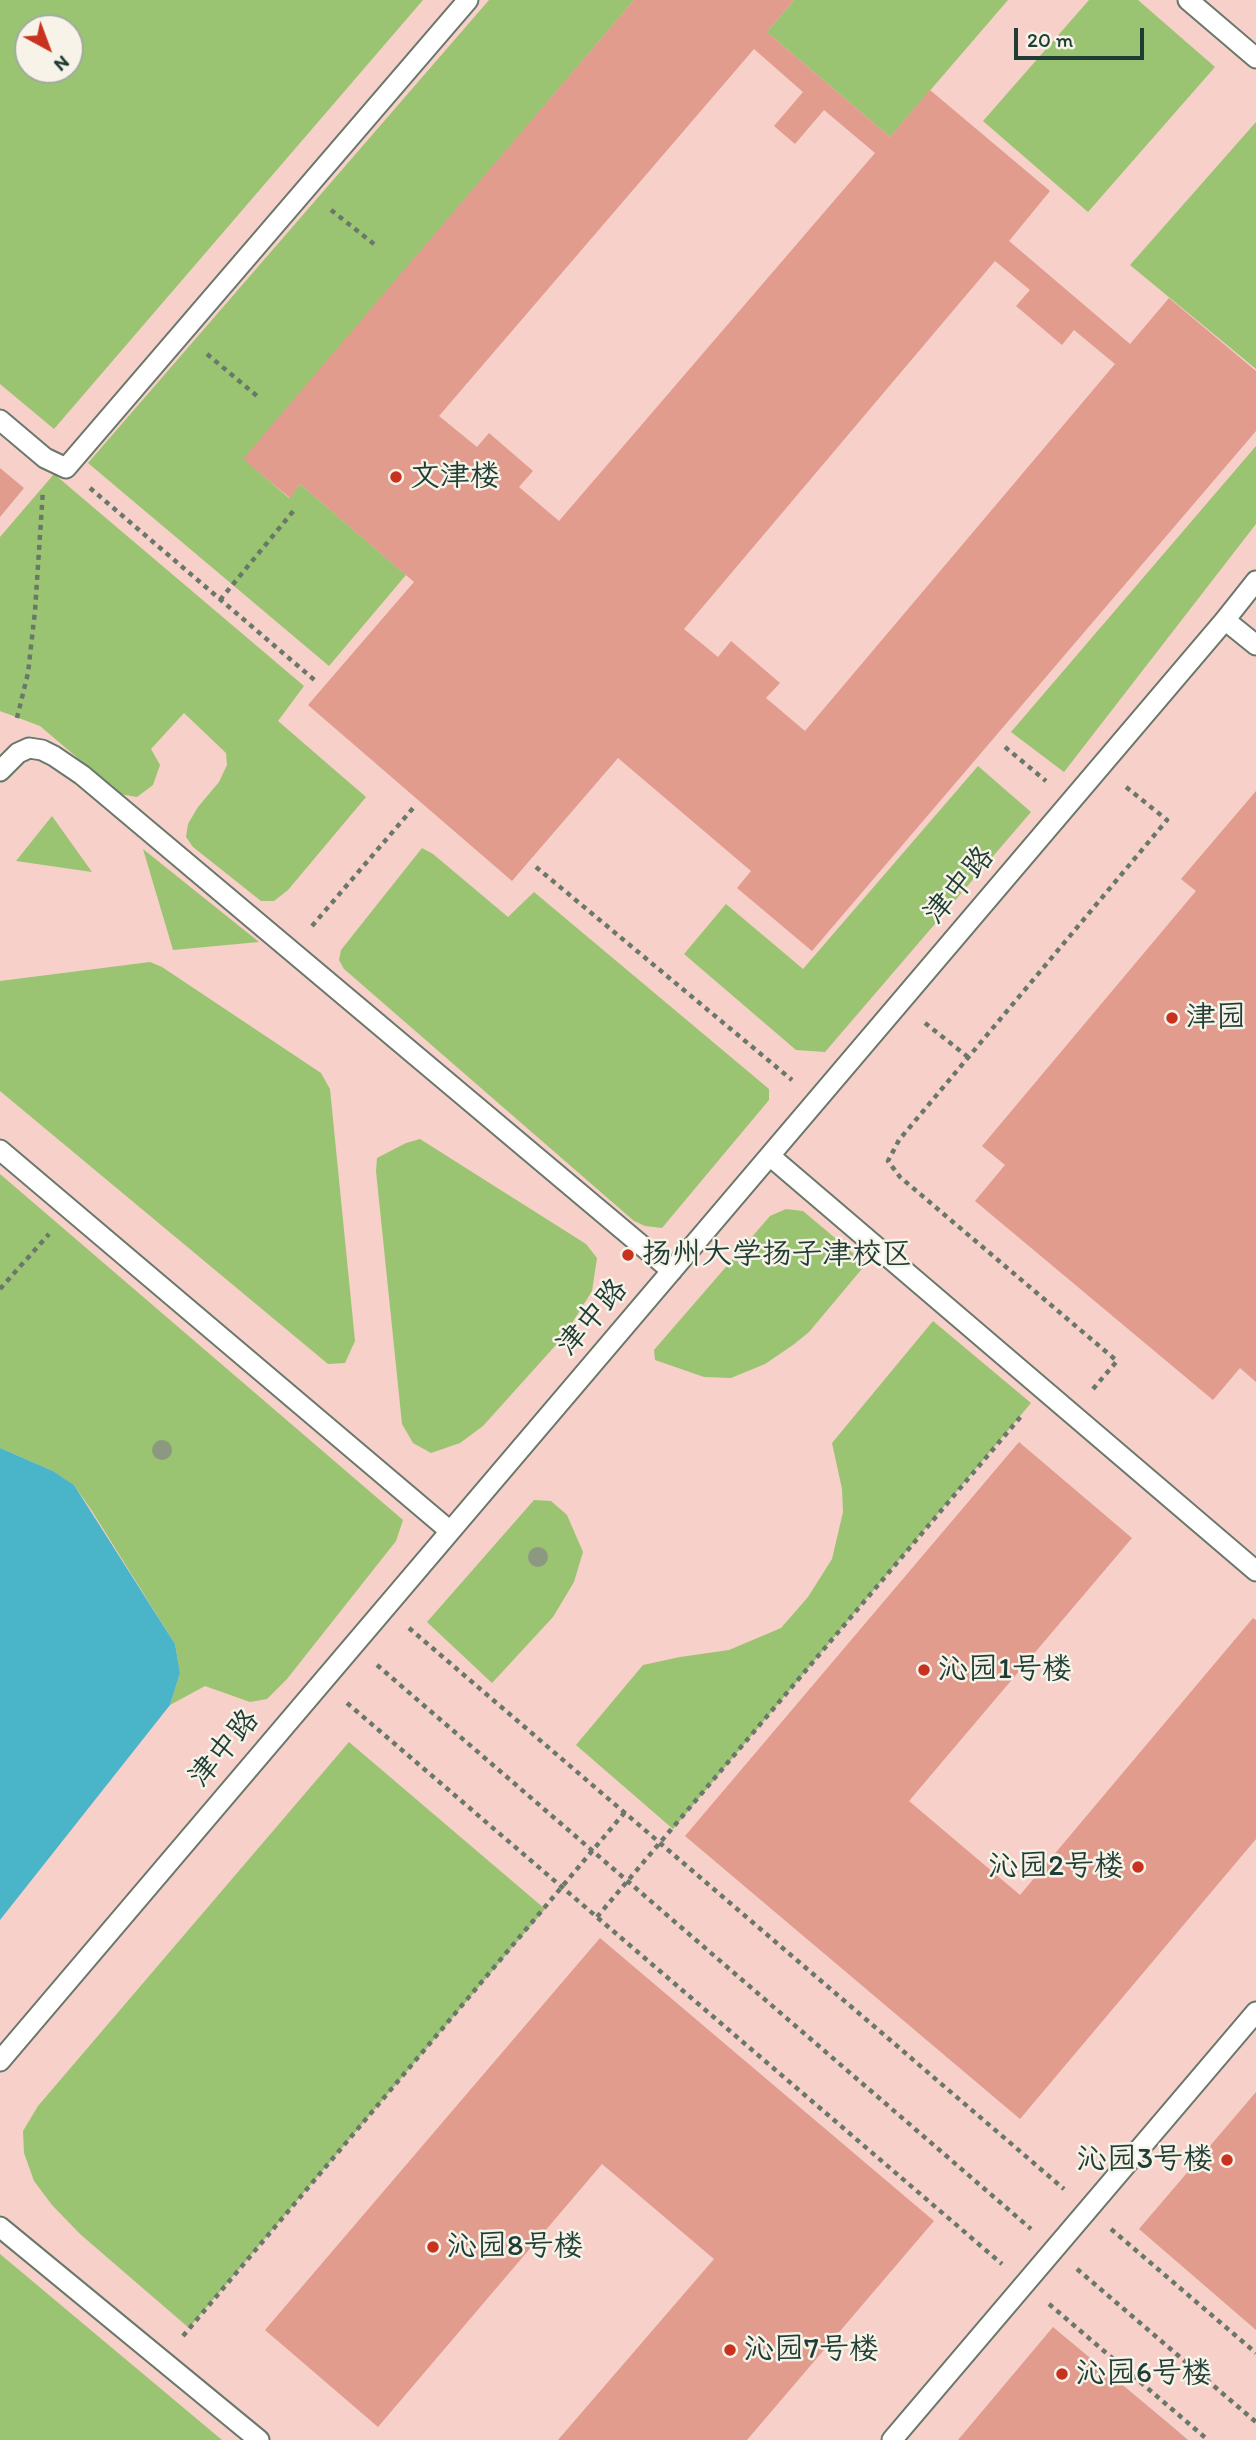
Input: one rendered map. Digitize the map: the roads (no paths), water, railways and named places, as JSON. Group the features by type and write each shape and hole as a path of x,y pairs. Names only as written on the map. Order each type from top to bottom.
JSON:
{"lane":[{"path":"0,420 45,458 66,468 468,0"},
{"path":"1188,0 1256,58"},
{"name":"津中路","path":"0,2060 817,1101 1256,580"},
{"path":"1225,620 1256,645"},
{"path":"3,767 18,753 29,748 54,756 82,775 672,1271"},
{"path":"0,1150 450,1531"},
{"path":"770,1156 1256,1571"},
{"path":"892,2440 1256,2012"},
{"path":"0,2227 259,2440"}],"water":[{"path":"0,1448 53,1471 74,1485 175,1644 180,1673 170,1705 0,1920"}],"place":[{"name":"文津楼","path":"396,477"},
{"name":"津园","path":"1172,1018"},
{"name":"扬州大学扬子津校区","path":"628,1255"},
{"name":"沁园1号楼","path":"924,1670"},
{"name":"沁园2号楼","path":"1138,1867"},
{"name":"沁园3号楼","path":"1227,2160"},
{"name":"沁园8号楼","path":"433,2247"},
{"name":"沁园7号楼","path":"730,2350"},
{"name":"沁园6号楼","path":"1062,2374"}]}
